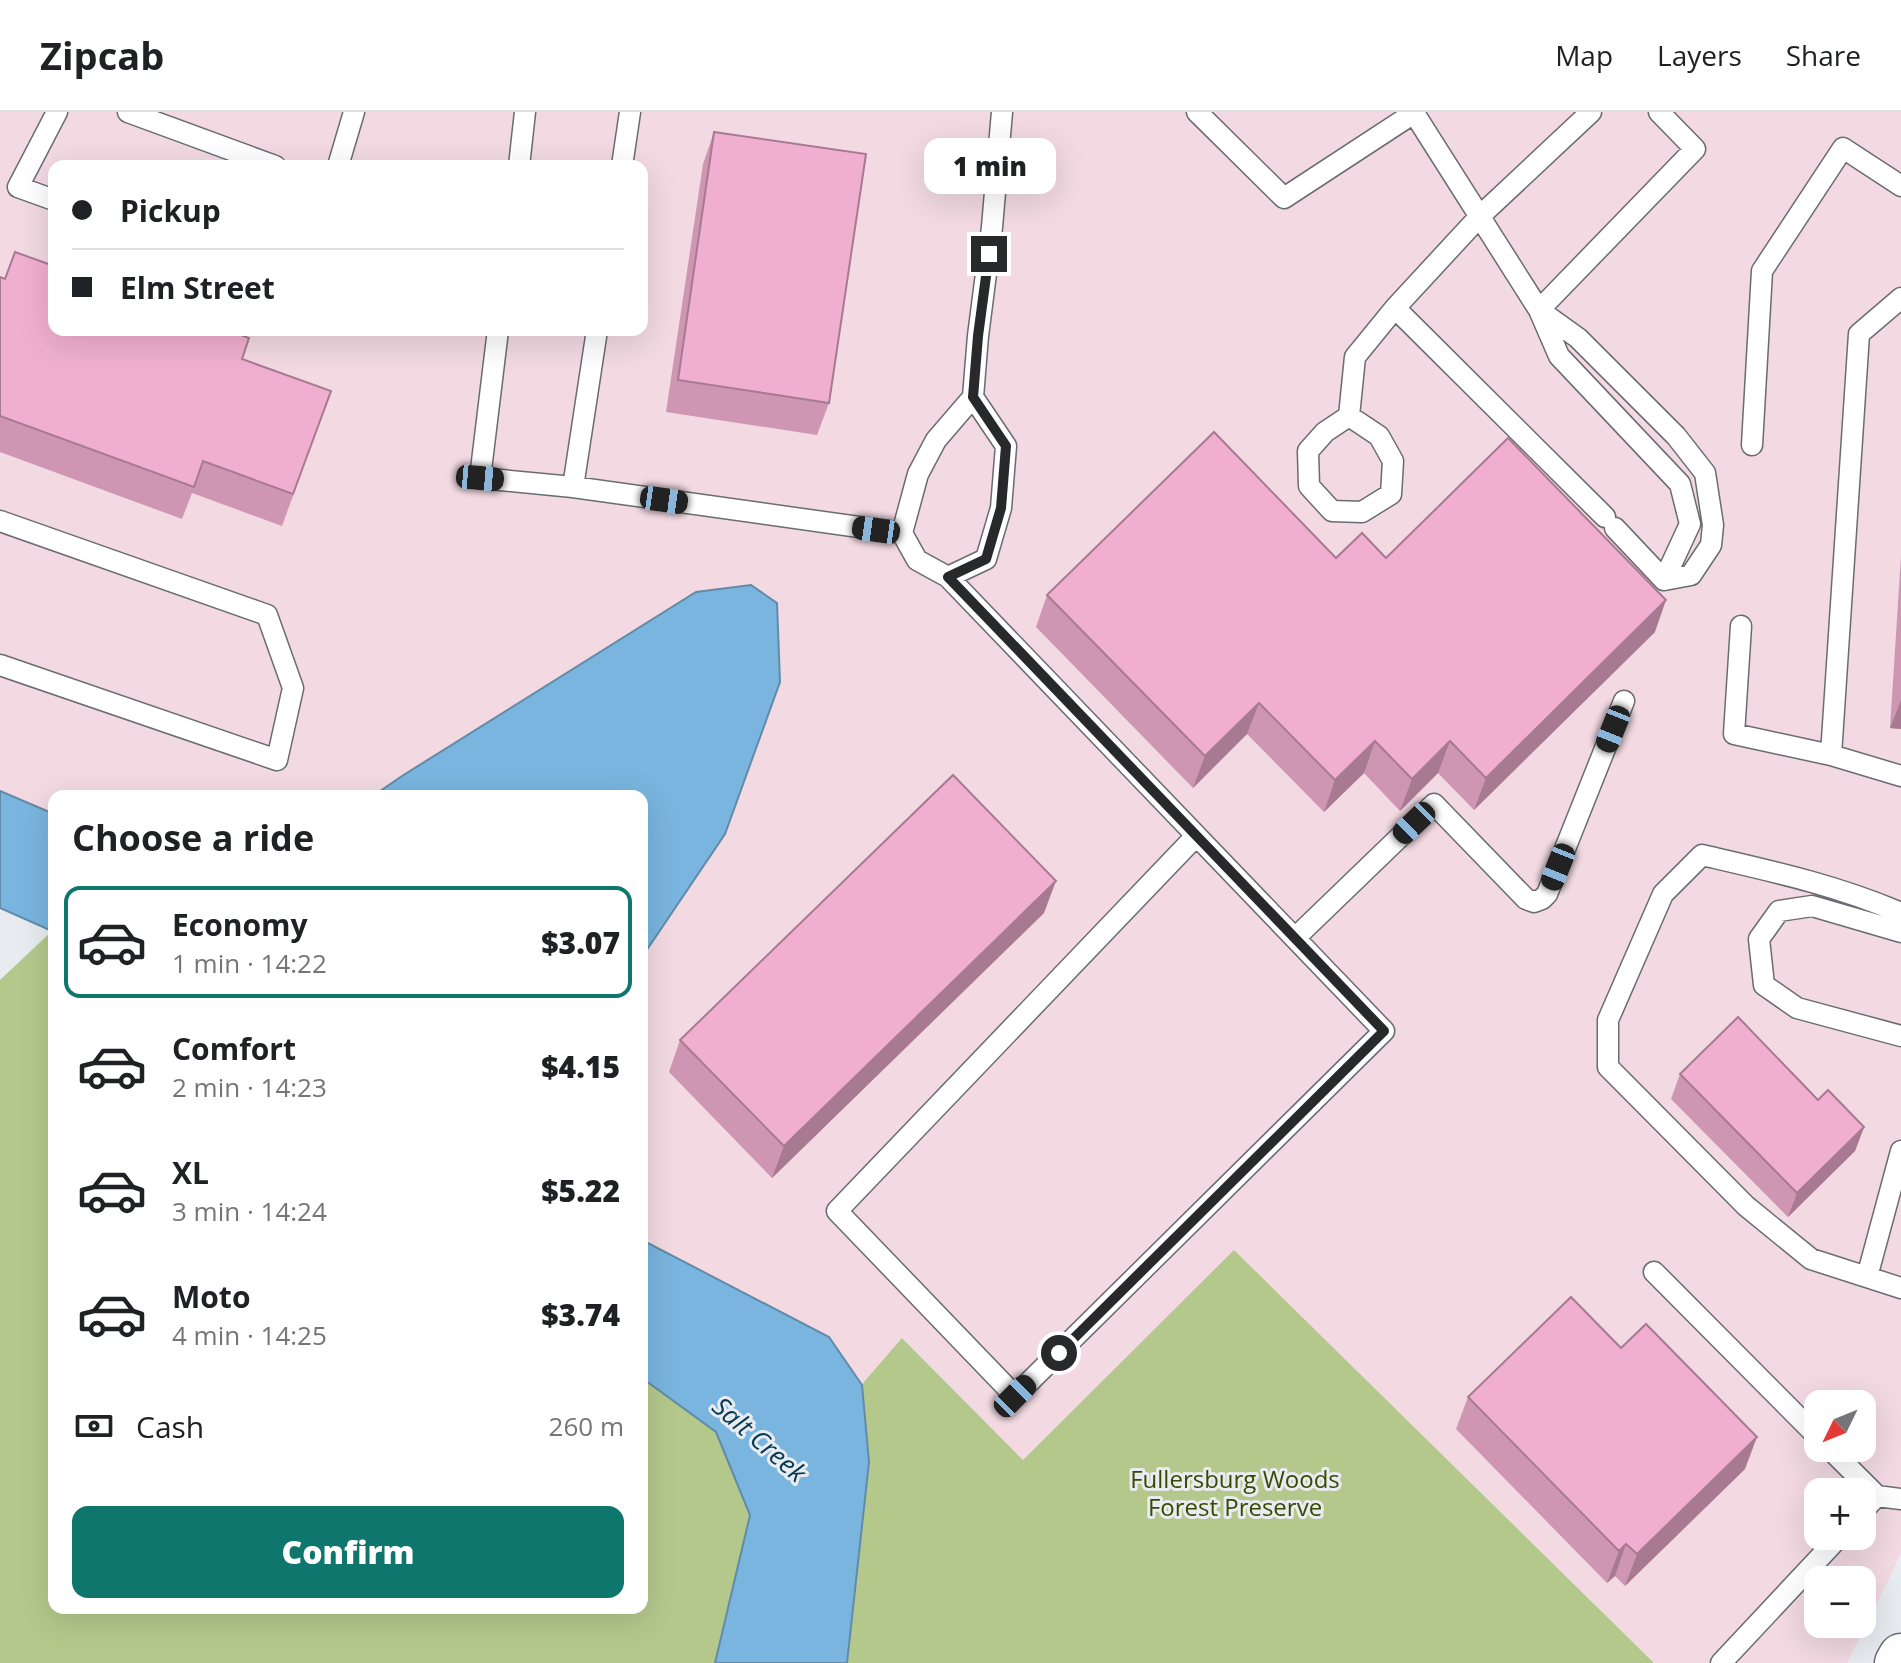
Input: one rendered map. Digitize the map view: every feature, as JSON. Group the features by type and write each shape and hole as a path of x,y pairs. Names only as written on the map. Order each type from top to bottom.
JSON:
{"main road":[{"path":"1897,1663 1901,1656"}],"lane":[{"path":"48,198 18,187 57,112"},
{"path":"128,112 259,160"},
{"path":"340,160 354,112"},
{"path":"520,160 525,112"},
{"path":"623,160 630,112"},
{"path":"1197,112 1284,198 1414,112 1539,310 1559,356 1680,484 1690,524 1664,580"},
{"path":"1349,416 1355,357 1395,308 1480,216 1591,112"},
{"path":"1539,310 1695,149 1659,112"},
{"path":"994,114 992,227 973,397 936,440 918,474 902,533 917,560 948,577 1384,1031 1015,1396 837,1211 1196,836"},
{"path":"1752,445 1762,271 1843,148 1901,186"},
{"path":"1831,755 1859,334 1901,298"},
{"path":"1395,308 1664,580"},
{"path":"1539,310 1578,338 1676,436 1705,473 1713,525 1711,545 1691,575 1664,580"},
{"path":"497,336 480,478 573,487 902,533"},
{"path":"573,487 596,336"},
{"path":"948,577 986,559 1001,508 1006,446 973,397"},
{"path":"1349,416 1379,436 1393,461 1391,494 1362,512 1332,511 1309,486 1308,451 1325,432 1349,416"},
{"path":"0,521 267,615 293,688 277,760 0,665"},
{"path":"1741,626 1734,734 1831,755 1901,776"},
{"path":"1295,938 1434,804 1526,899 1534,902 1542,899 1547,894 1624,701"},
{"path":"1901,913 1862,897 1799,878 1702,855 1663,894 1608,1020 1608,1067 1746,1206 1811,1259 1901,1288"},
{"path":"1901,932 1812,906 1779,911 1759,939 1764,985 1797,1008 1901,1036"},
{"path":"1867,1277 1901,1151"},
{"path":"1654,1272 1804,1423"},
{"path":"1843,1462 1877,1496 1901,1499"},
{"path":"1721,1663 1827,1550"}],"shaded area":[{"path":"0,112 1901,112 1901,1550 1894,1569 1876,1605 1876,1566 1804,1566 1804,1638 1860,1638 1847,1663 1654,1663 1234,1250 1023,1460 903,1338 862,1385 828,1337 648,1243 648,790 48,790 48,811 0,791"}],"green space":[{"name":"Fullersburg Woods Forest Preserve","path":"48,935 48,1614 648,1614 648,1382 716,1432 750,1514 902,1338 1023,1460 1234,1250 1654,1663 0,1663 0,980"}],"water":[{"path":"751,585 777,603 780,682 725,834 648,948 648,790 382,790 402,776 696,592"},
{"path":"0,791 48,811 48,929 0,908"},
{"name":"Salt Creek","path":"648,1243 829,1337 862,1385 869,1462 847,1663 715,1663 750,1515 716,1432 648,1382"}],"building":[{"path":"714,132 866,154 829,403 678,380"},
{"path":"15,252 48,264 48,336 244,336 249,338 242,359 331,391 293,494 203,461 194,487 0,416 0,277 5,279"},
{"path":"1214,432 1336,558 1362,533 1386,558 1508,438 1666,600 1486,778 1450,741 1412,779 1375,741 1335,780 1259,703 1205,756 1047,595"},
{"path":"953,775 1056,881 784,1146 680,1040"},
{"path":"1738,1017 1818,1100 1828,1090 1864,1127 1797,1193 1680,1074"},
{"path":"1571,1297 1621,1348 1646,1324 1757,1437 1637,1554 1626,1544 1619,1551 1468,1397"}],"route":[{"path":"989,254 973,397 1006,446 1001,508 986,559 948,577 1384,1031 1059,1353"}]}
